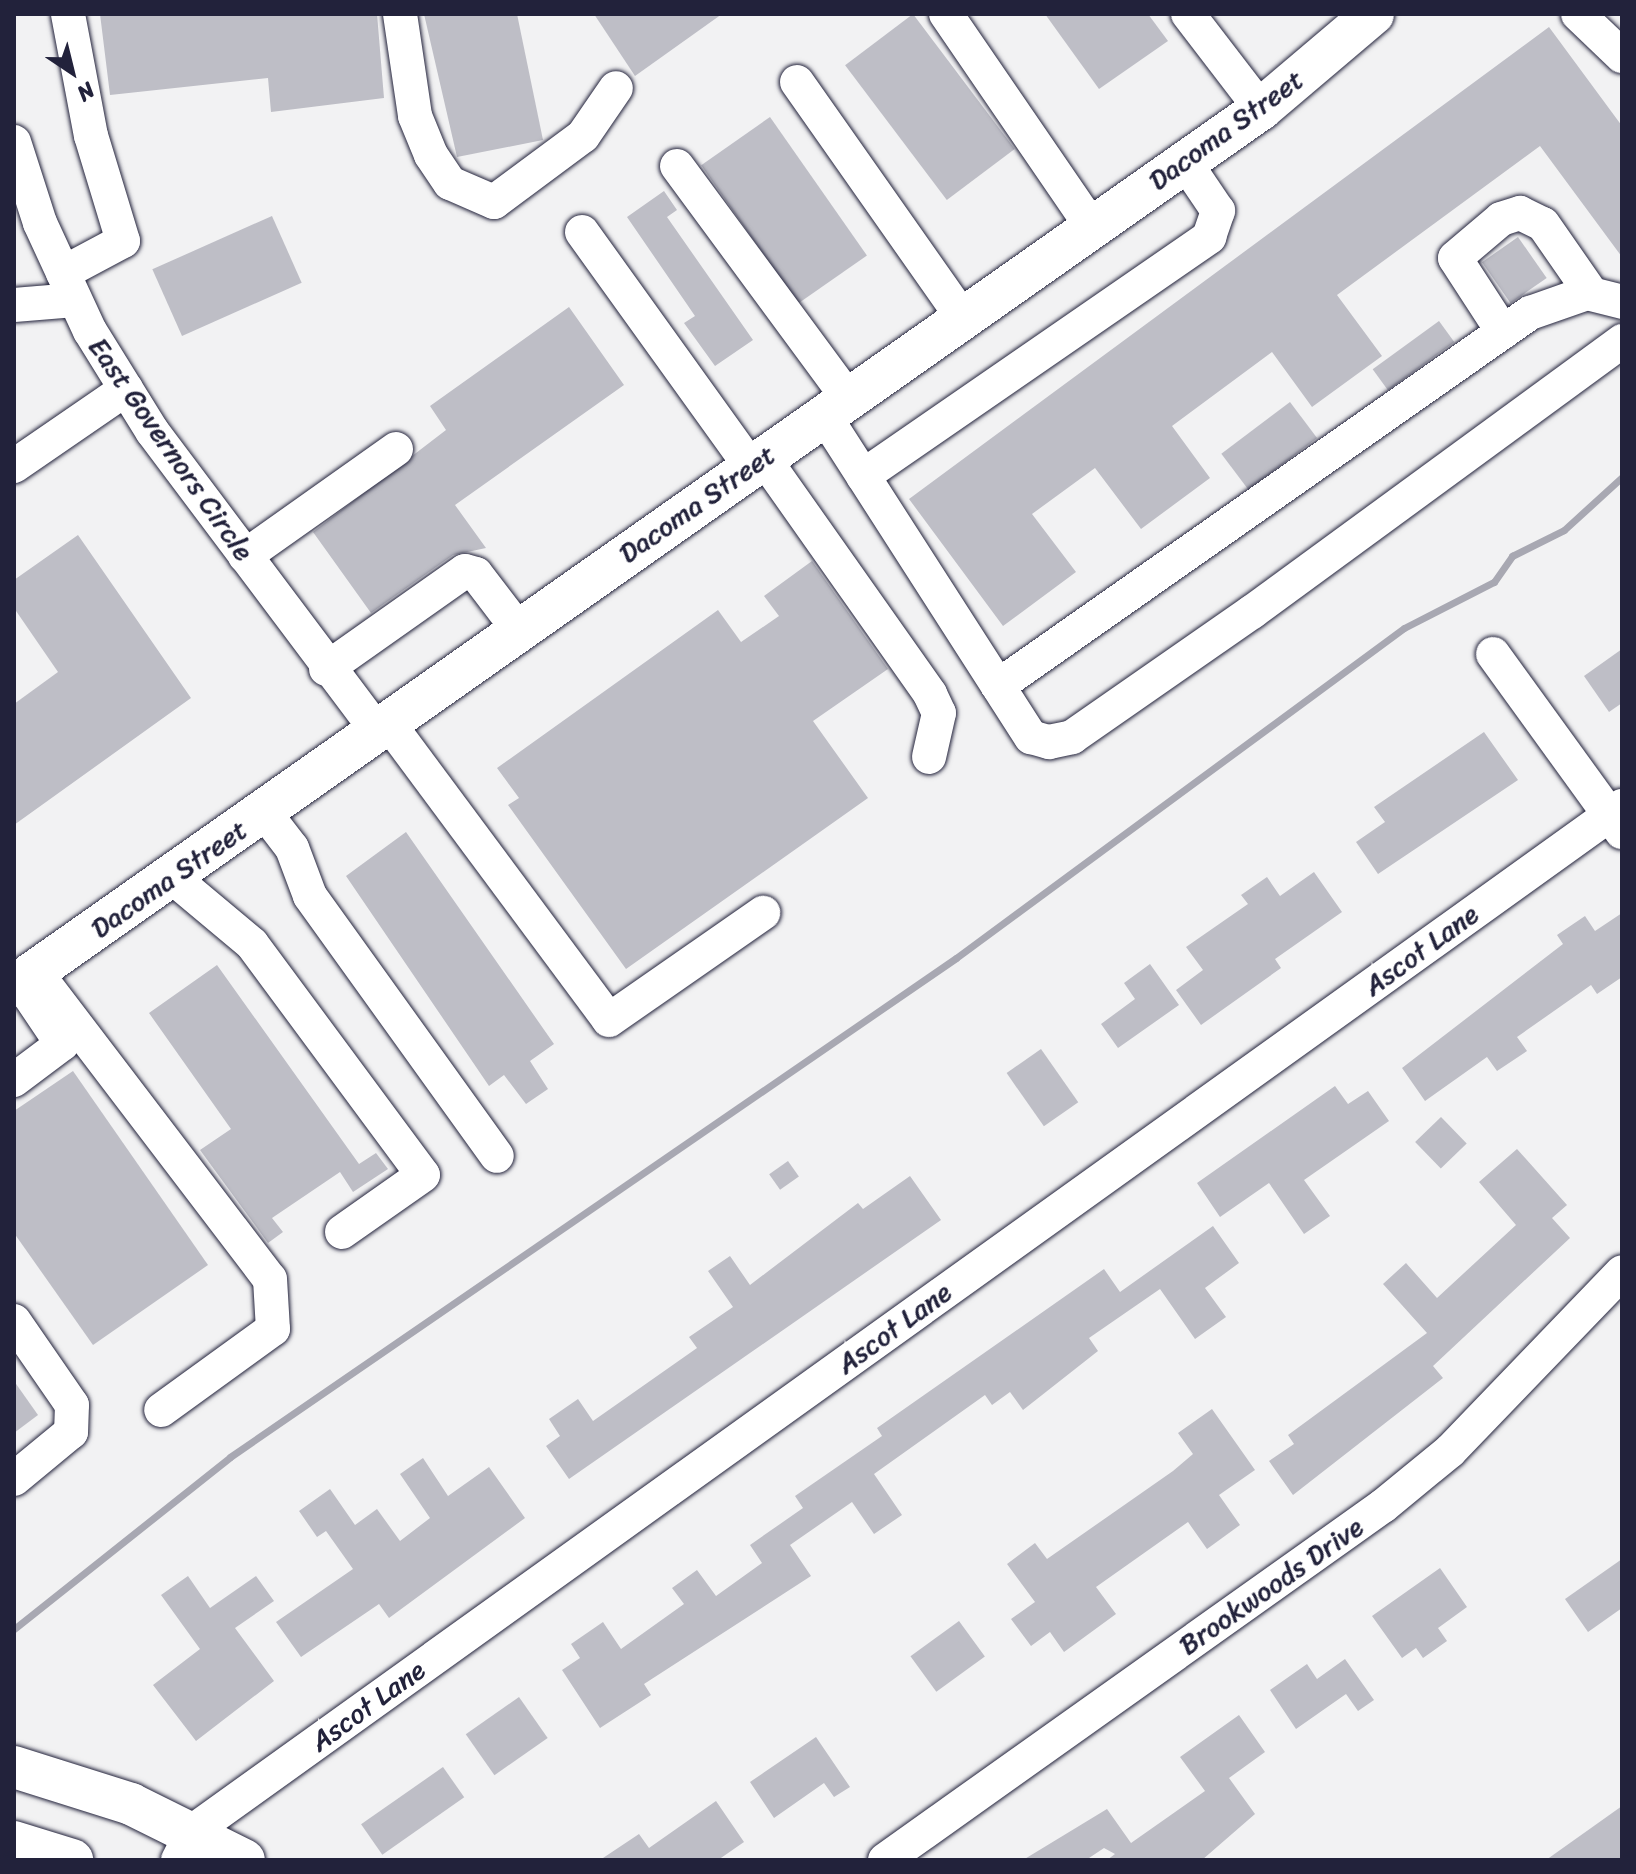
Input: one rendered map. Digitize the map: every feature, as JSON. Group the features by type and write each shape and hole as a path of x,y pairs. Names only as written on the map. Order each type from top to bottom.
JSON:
{"main road":[{"name":"Dacoma Street","path":"23,980 265,813 382,725 1261,109 1373,14"},
{"path":"14,1767 186,1846 244,1860"}],"street":[{"path":"14,305 69,286 123,241 91,136 68,14"},
{"path":"400,14 415,116 431,155 450,183 494,202 583,136 616,88"},
{"path":"946,14 1092,227"},
{"path":"1188,14 1261,109"},
{"path":"1578,14 1622,56"},
{"path":"797,82 963,318"},
{"name":"East Governors Circle","path":"14,142 69,286 126,389 326,669 382,725 609,1020 763,913"},
{"path":"863,476 1209,237 1218,211 1185,162"},
{"path":"677,166 836,406 863,476 1031,737 1072,737 1622,341"},
{"path":"998,686 1503,332 1530,313 1606,298 1543,224 1520,213 1501,219 1455,258 1503,332"},
{"path":"582,232 930,694 939,713 929,757"},
{"path":"14,466 126,389"},
{"path":"245,556 396,449"},
{"path":"326,669 465,571 476,574 518,629"},
{"path":"1493,654 1618,818"},
{"path":"265,813 292,848 310,896 497,1156"},
{"name":"Ascot Lane","path":"186,1846 1618,818"},
{"path":"172,877 252,944 423,1175 342,1232"},
{"path":"14,1080 62,1044 23,980"},
{"path":"23,980 270,1279 273,1329 161,1410"},
{"name":"Brookwoods Drive","path":"885,1860 1383,1506 1450,1451 1622,1272"},
{"path":"14,1321 72,1405 71,1432 14,1479"}],"building":[{"path":"100,14 377,14 384,98 271,112 268,78 110,95"},
{"path":"424,14 517,14 543,140 457,157"},
{"path":"594,14 722,14 635,76"},
{"path":"913,14 1015,149 947,200 845,65"},
{"path":"1045,14 1148,14 1168,41 1099,89"},
{"path":"1549,27 1622,126 1622,257 1540,146 1337,295 1382,356 1312,407 1272,352 1172,426 1210,478 1141,529 1095,468 1032,514 1076,572 1003,626 909,499"},
{"path":"770,117 867,255 798,304 701,165"},
{"path":"664,191 677,210 667,217 753,340 715,366 684,323 695,316 627,217"},
{"path":"272,216 302,283 182,336 152,269"},
{"path":"1518,237 1547,278 1511,303 1482,262"},
{"path":"569,307 624,385 455,505 486,548 453,555 371,613 313,532 446,430 430,406"},
{"path":"1439,321 1454,342 1388,390 1373,369"},
{"path":"1290,402 1317,438 1248,490 1221,454"},
{"path":"78,535 191,698 14,825 14,704 58,672 14,608 14,580"},
{"path":"812,561 888,669 813,721 868,798 626,969 508,805 519,798 497,768 718,610 741,642 779,616 764,596"},
{"path":"1622,649 1622,703 1609,712 1584,676"},
{"path":"1484,732 1518,780 1378,874 1356,842 1385,822 1374,807"},
{"path":"406,832 554,1044 530,1061 548,1089 526,1104 504,1075 489,1086 346,876"},
{"path":"1314,872 1342,912 1275,959 1281,968 1201,1025 1176,990 1203,970 1186,947 1248,904 1241,895 1267,877 1280,896"},
{"path":"1622,913 1622,977 1597,994 1591,985 1517,1037 1527,1051 1497,1071 1487,1057 1425,1101 1402,1068 1563,944 1557,935 1585,916 1595,931"},
{"path":"1150,964 1179,1005 1118,1048 1101,1024 1135,999 1124,983"},
{"path":"217,965 359,1164 376,1153 388,1169 353,1192 340,1172 272,1218 283,1232 268,1243 200,1150 231,1129 149,1013"},
{"path":"1041,1049 1078,1102 1044,1126 1007,1073"},
{"path":"73,1071 208,1265 93,1345 14,1233 14,1111"},
{"path":"1335,1086 1348,1104 1368,1091 1389,1121 1304,1180 1330,1216 1304,1234 1269,1183 1220,1217 1197,1183"},
{"path":"1441,1117 1467,1144 1441,1169 1415,1142"},
{"path":"1517,1149 1567,1205 1552,1218 1570,1238 1433,1366 1443,1378 1293,1495 1269,1461 1294,1444 1288,1435 1427,1333 1383,1284 1406,1263 1437,1298 1516,1225 1479,1182"},
{"path":"788,1161 799,1177 780,1190 769,1174"},
{"path":"910,1176 941,1220 569,1479 546,1446 560,1436 549,1419 578,1399 593,1421 697,1348 689,1337 733,1307 708,1271 730,1256 750,1285 858,1203 863,1209"},
{"path":"1213,1226 1239,1263 1205,1288 1226,1317 1195,1339 1160,1289 1089,1338 1098,1351 1023,1410 1010,1392 992,1405 985,1395 874,1474 902,1515 874,1534 852,1502 790,1545 811,1576 644,1684 651,1695 600,1728 562,1670 580,1658 571,1644 603,1622 621,1649 684,1604 672,1588 697,1570 716,1596 762,1563 750,1545 803,1508 795,1496 882,1436 877,1428 1104,1269 1120,1292"},
{"path":"14,1381 38,1415 14,1433"},
{"path":"1212,1409 1255,1470 1219,1495 1240,1525 1207,1549 1188,1522 1096,1587 1116,1614 1064,1652 1050,1632 1031,1646 1011,1619 1035,1602 1007,1564 1035,1543 1047,1559 1173,1471 1193,1454 1178,1433"},
{"path":"423,1458 448,1496 489,1467 525,1518 389,1618 379,1604 301,1657 276,1622 353,1569 326,1531 317,1537 299,1511 330,1489 355,1525 377,1509 400,1541 430,1518 400,1474"},
{"path":"1622,1559 1622,1608 1588,1632 1565,1599"},
{"path":"1440,1568 1467,1607 1438,1628 1447,1641 1423,1658 1416,1648 1402,1658 1372,1616"},
{"path":"188,1576 210,1608 256,1576 274,1601 235,1628 274,1681 196,1741 153,1685 200,1649 161,1595"},
{"path":"959,1621 985,1657 936,1692 910,1656"},
{"path":"1345,1659 1374,1700 1358,1711 1346,1694 1296,1729 1270,1690 1307,1664 1317,1679"},
{"path":"519,1697 548,1738 494,1775 466,1734"},
{"path":"1239,1715 1265,1752 1229,1778 1255,1814 1202,1860 1107,1860 1115,1854 1104,1848 1086,1860 1023,1860 1107,1809 1131,1843 1205,1791 1180,1757"},
{"path":"816,1737 850,1787 834,1797 824,1783 774,1818 750,1782"},
{"path":"443,1767 464,1797 382,1855 361,1824"},
{"path":"716,1801 744,1842 718,1860 600,1860 639,1834 649,1848"},
{"path":"1622,1806 1622,1860 1546,1860"}],"waterway":[{"path":"14,1629 230,1457 956,958 1404,628 1494,582 1512,556 1564,530 1622,477"}]}
